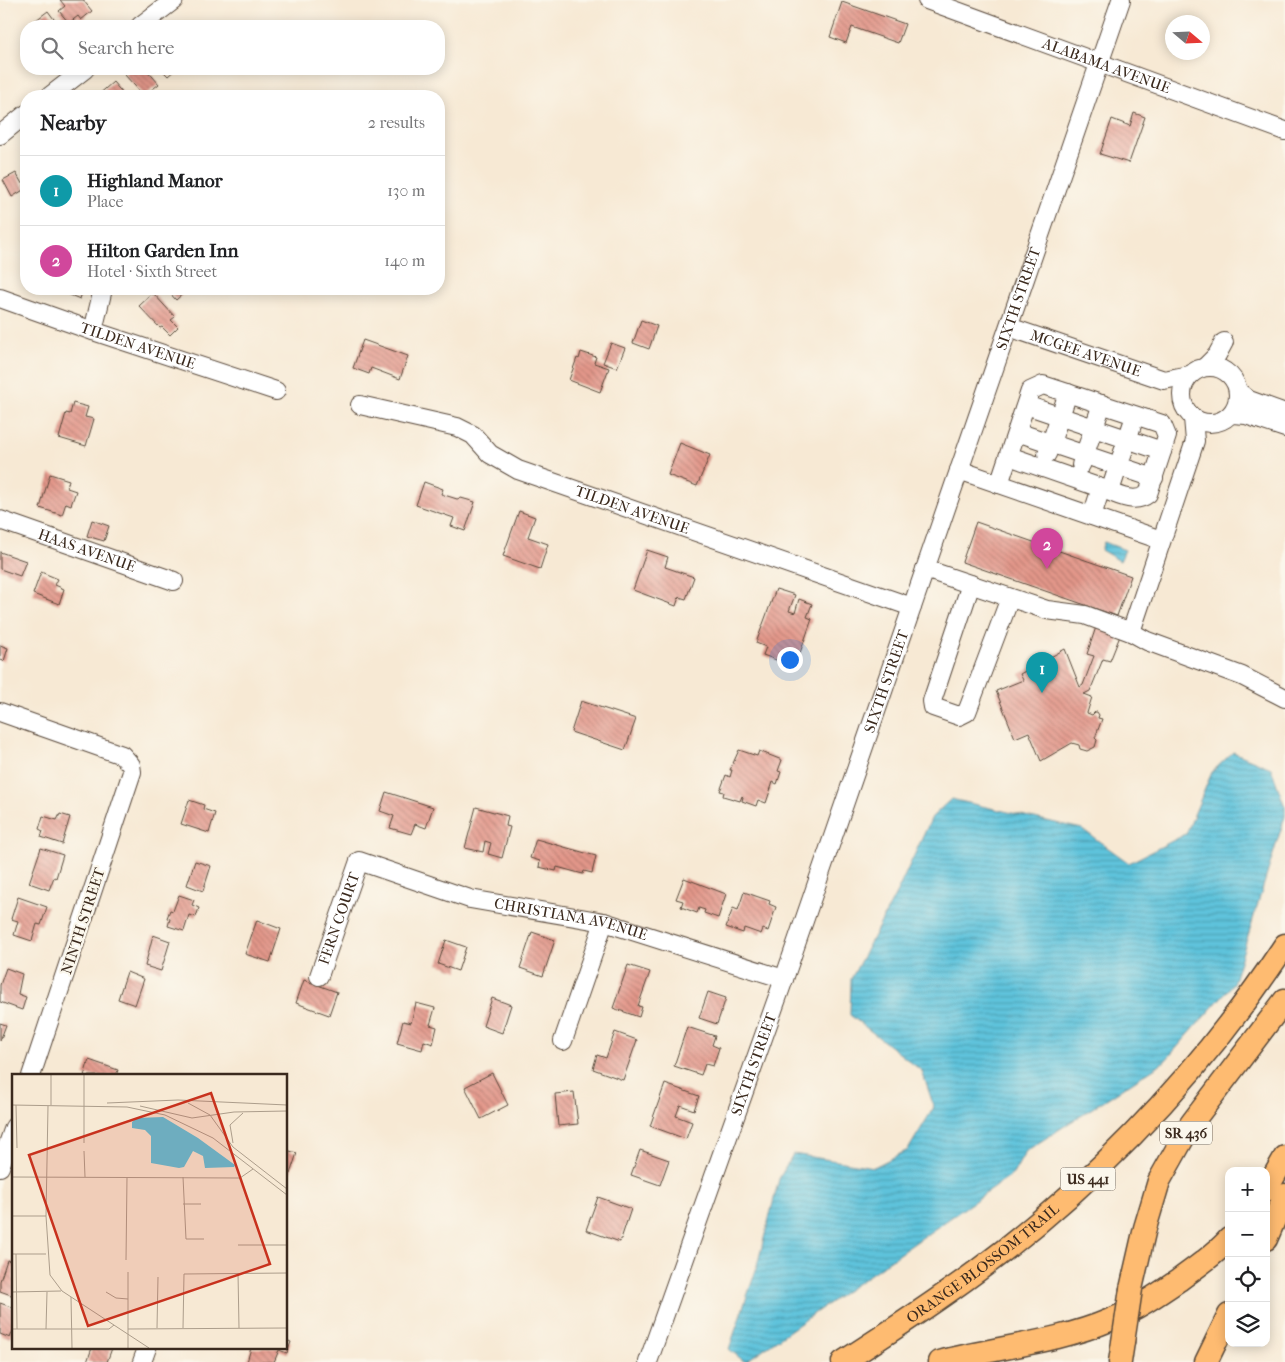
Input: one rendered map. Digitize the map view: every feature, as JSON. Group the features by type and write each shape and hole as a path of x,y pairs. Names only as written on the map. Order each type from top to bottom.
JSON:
{"main road":[{"name":"ORANGE BLOSSOM TRAIL","path":"843,1362 944,1295 1013,1243 1106,1162 1138,1131 1190,1072 1243,1006 1285,945"},
{"name":"SR 436","path":"1121,1352 1131,1289 1145,1228 1159,1180 1191,1124 1285,1000"},
{"path":"1270,1183 1285,1157"},
{"path":"1270,1230 1285,1195"},
{"path":"940,1362 1066,1336 1110,1321 1158,1294 1204,1262 1225,1243"},
{"path":"1206,1362 1225,1323"},
{"path":"858,1362 876,1341"}],"street":[{"path":"148,20 174,0"},
{"name":"ALABAMA AVENUE","path":"927,0 1285,131"},
{"name":"SIXTH STREET","path":"648,1362 784,979 1008,327 1101,63 1121,0"},
{"path":"58,90 77,75"},
{"path":"0,135 20,119"},
{"path":"93,330 102,295"},
{"name":"TILDEN AVENUE","path":"0,298 276,391"},
{"name":"MCGEE AVENUE","path":"1008,327 1164,380"},
{"path":"1210,424 1192,418 1164,380 1189,375 1206,366 1229,344 1231,375"},
{"path":"1194,441 1210,424 1226,419 1232,414 1238,400 1239,392 1231,375 1215,366 1206,366"},
{"path":"1182,402 1184,383 1189,375"},
{"path":"999,484 1030,391 1037,386 1043,385 1162,424 1167,436 1148,494 1142,499 1135,500 1009,456"},
{"path":"1239,392 1249,400 1285,413"},
{"path":"1042,468 1068,393"},
{"path":"1076,480 1102,404"},
{"name":"TILDEN AVENUE","path":"360,405 457,427 473,435 490,454 518,470 912,607"},
{"path":"1026,405 1162,451"},
{"path":"1232,414 1246,415 1285,428"},
{"path":"1092,516 1118,466 1135,416"},
{"path":"1131,632 1194,441 1192,418"},
{"path":"1016,432 1154,478"},
{"path":"959,470 1161,540"},
{"name":"HAAS AVENUE","path":"0,520 174,581"},
{"path":"926,568 1047,610 1085,615 1131,632 1147,641 1242,676 1285,698"},
{"path":"970,584 932,701 933,707 959,716 967,712 1010,598"},
{"name":"NINTH STREET","path":"0,712 122,756 131,765 132,772 32,1074"},
{"name":"CHRISTIANA AVENUE","path":"359,861 470,899 604,922 784,979"},
{"name":"FERN COURT","path":"319,976 359,861"},
{"path":"563,1041 604,922"},
{"path":"0,1167 9,1130"},
{"path":"142,1362 146,1350"}],"water":[{"path":"1104,542 1125,550 1120,561 1101,550"},
{"path":"1233,752 1271,768 1285,807 1285,816 1233,984 1165,1061 1026,1151 1013,1174 745,1362 729,1349 756,1270 779,1179 793,1154 874,1167 908,1150 934,1107 922,1071 850,1015 851,979 897,892 932,817 951,799 1082,829 1129,863 1186,834 1212,772"}],"building":[{"path":"60,0 83,0 92,11 81,20 78,16 73,20 66,20 59,11 65,6"},
{"path":"842,2 905,24 898,43 852,27 846,43 830,37"},
{"path":"48,11 55,20 36,20"},
{"path":"125,75 151,75 159,84 152,90 139,90"},
{"path":"113,82 120,90 104,90"},
{"path":"1134,113 1145,117 1129,163 1100,154 1112,119 1130,126"},
{"path":"16,173 20,180 20,192 12,197 3,180"},
{"path":"70,295 81,295 80,299"},
{"path":"151,295 155,295 175,317 171,320 178,327 170,335 162,327 160,328 139,306"},
{"path":"171,295 181,295 176,300"},
{"path":"641,320 657,326 649,349 633,343"},
{"path":"363,340 408,356 400,379 371,368 369,374 353,368"},
{"path":"611,343 625,348 617,368 603,363"},
{"path":"581,352 596,357 594,363 609,368 600,392 569,380"},
{"path":"73,403 88,407 85,417 94,419 86,446 59,438 66,413 70,414"},
{"path":"680,443 710,455 697,486 668,475"},
{"path":"50,474 69,480 67,488 76,491 71,505 66,503 62,515 40,508"},
{"path":"424,482 443,489 441,494 475,502 465,531 451,526 454,518 416,505"},
{"path":"519,511 535,517 528,537 548,544 540,569 503,556"},
{"path":"92,520 109,526 104,541 87,536"},
{"path":"976,522 1131,576 1117,616 962,562"},
{"path":"647,550 668,557 665,567 694,577 686,599 679,597 676,606 633,590"},
{"path":"0,552 26,561 20,576 0,569"},
{"path":"41,572 58,579 55,585 64,589 59,604 33,594"},
{"path":"776,589 795,595 789,611 795,613 799,599 812,604 807,617 812,619 795,667 763,655 766,647 756,643"},
{"path":"1096,627 1120,636 1110,661 1103,659 1090,691 1084,694 1092,697 1087,713 1092,715 1097,712 1098,718 1102,719 1095,738 1097,740 1095,747 1087,751 1080,749 1079,745 1072,743 1041,761 1029,732 1015,738 996,691 1023,680 1020,674 1065,649 1080,687 1083,685 1094,656 1087,654"},
{"path":"0,645 8,648 4,661 0,660"},
{"path":"581,701 636,719 625,750 571,732"},
{"path":"739,750 757,756 759,751 782,760 778,771 781,772 777,784 773,782 766,803 758,800 756,806 742,801 742,796 740,801 723,796 724,792 720,791 726,775 730,777 732,770 730,770"},
{"path":"386,792 433,807 426,828 415,824 411,834 390,828 394,816 380,811"},
{"path":"189,800 204,805 203,809 215,813 209,833 181,824"},
{"path":"476,807 508,816 506,826 510,827 502,858 488,854 491,843 485,841 483,852 465,848"},
{"path":"60,814 70,817 62,844 41,837 43,831 39,829 43,816 57,820"},
{"path":"536,839 596,856 592,873 584,871 583,874 557,867 556,871 539,867 540,861 530,858"},
{"path":"41,848 63,855 56,878 54,877 49,890 29,883"},
{"path":"195,861 211,866 203,891 187,885"},
{"path":"684,878 726,894 718,918 704,913 705,910 699,908 697,913 681,907 683,901 676,899"},
{"path":"744,892 770,901 769,904 776,907 768,931 763,929 761,934 744,928 743,933 726,927 733,908 738,910"},
{"path":"179,895 194,900 192,905 199,908 196,917 189,915 184,931 168,926 170,919 167,918 170,910 173,911"},
{"path":"18,897 47,907 41,925 37,924 32,941 14,935 18,921 11,919"},
{"path":"257,920 281,929 270,962 245,954"},
{"path":"532,932 555,940 543,976 520,968"},
{"path":"153,935 170,941 161,971 145,966"},
{"path":"446,940 466,947 458,971 438,964"},
{"path":"628,965 650,972 638,1006 642,1007 639,1017 613,1008"},
{"path":"6,968 22,974 18,994 26,997 22,1010 0,1002 0,985"},
{"path":"127,972 144,979 135,1005 118,999"},
{"path":"304,980 337,992 329,1015 296,1003"},
{"path":"708,992 726,998 717,1024 699,1018"},
{"path":"492,998 511,1005 502,1033 483,1026"},
{"path":"416,1003 435,1008 430,1025 437,1027 433,1044 424,1041 422,1050 397,1043 403,1021 411,1023"},
{"path":"0,1023 6,1025 0,1041"},
{"path":"687,1027 715,1036 712,1045 719,1048 713,1066 705,1064 701,1075 674,1066"},
{"path":"615,1032 637,1040 623,1080 593,1069 597,1055 606,1058"},
{"path":"89,1060 118,1070 117,1074 85,1074"},
{"path":"492,1073 508,1105 481,1119 465,1087"},
{"path":"665,1084 699,1096 694,1110 680,1105 676,1116 692,1122 686,1139 650,1126"},
{"path":"574,1092 578,1124 558,1126 555,1094"},
{"path":"640,1150 669,1160 660,1185 631,1175"},
{"path":"288,1151 297,1153 290,1174 288,1173"},
{"path":"598,1197 631,1209 620,1242 586,1230"},
{"path":"7,1260 12,1261 12,1295 0,1291 0,1281"},
{"path":"0,1303 12,1307 12,1333 10,1338 0,1334"},
{"path":"288,1341 291,1342 287,1353 279,1350 288,1350"},
{"path":"91,1350 111,1350 107,1362 87,1362"},
{"path":"250,1350 279,1350 274,1362 247,1362"}],"place":[{"name":"Hilton Garden Inn","path":"1047,569"},
{"name":"Highland Manor","path":"1042,693"}]}
